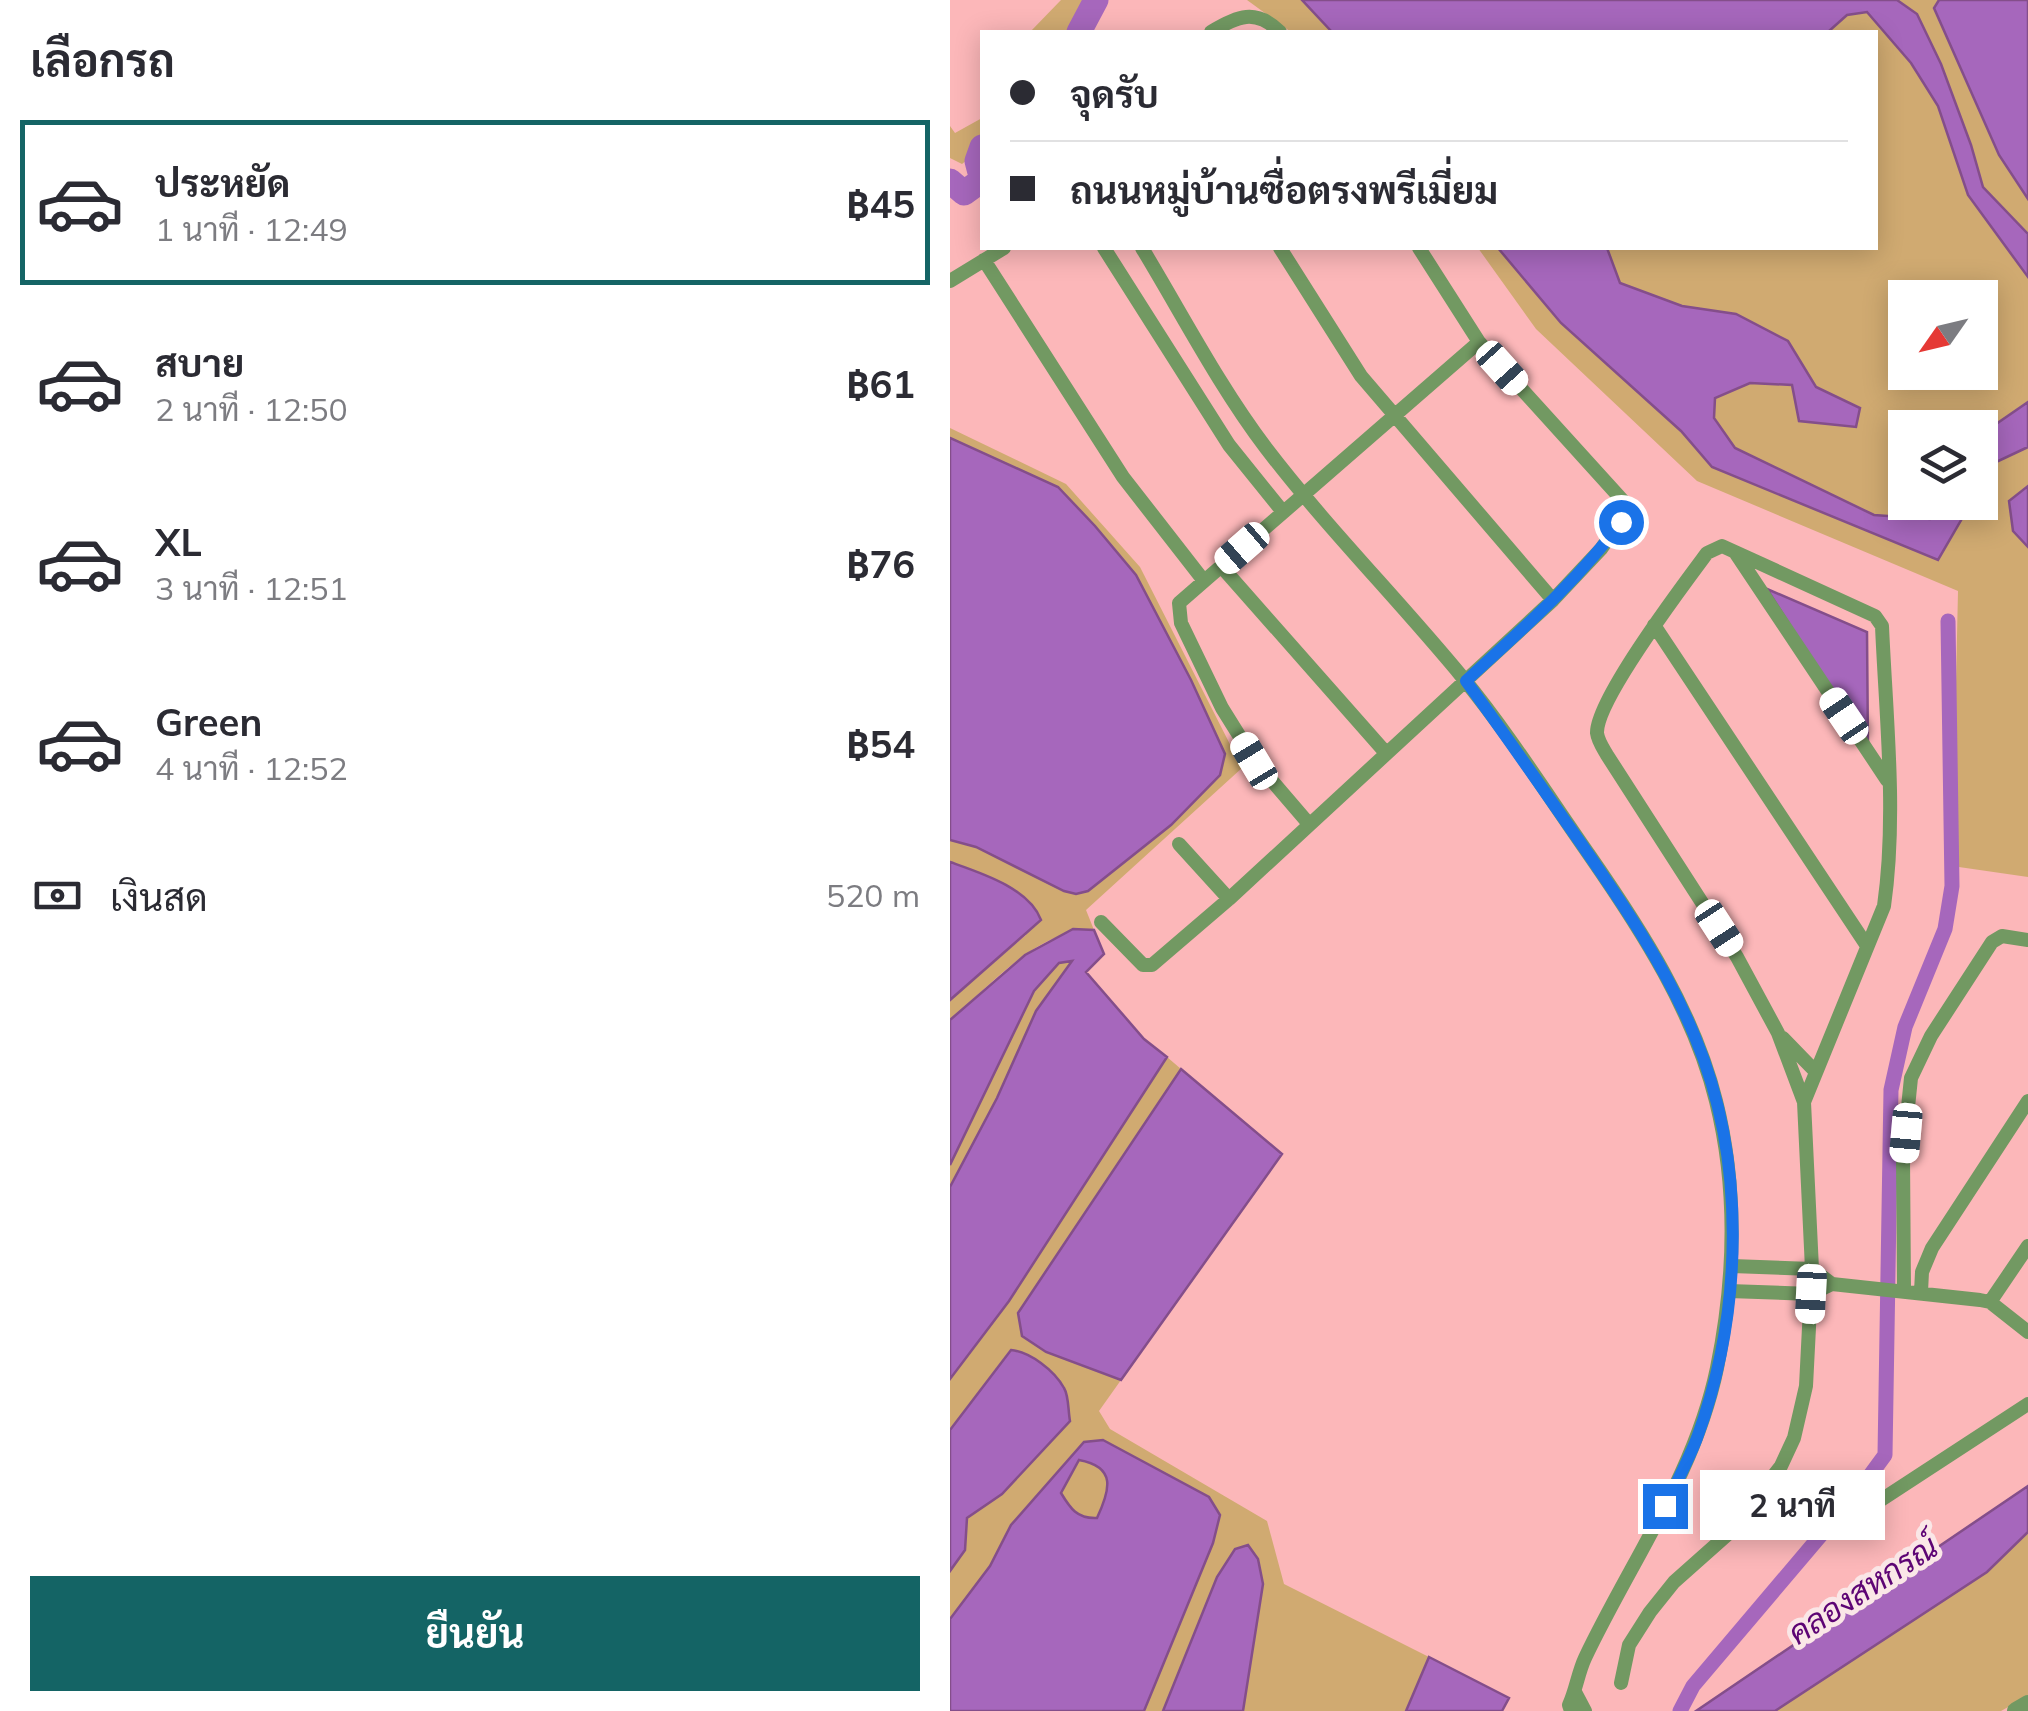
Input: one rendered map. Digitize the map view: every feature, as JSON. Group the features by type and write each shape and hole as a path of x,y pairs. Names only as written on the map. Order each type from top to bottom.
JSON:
{"street":[{"path":"1215,30 1244,16 1261,18 1277,30"},
{"path":"950,281 1001,250"},
{"path":"1105,250 1209,415 1283,512"},
{"path":"1143,250 1253,430 1303,494 1466,681 1622,902 1696,1038 1716,1101 1730,1177 1732,1266 1716,1372 1697,1438 1648,1542 1584,1660 1569,1705 1571,1711"},
{"path":"1281,250 1348,358 1553,600"},
{"path":"1101,922 1146,967 1230,899 1553,600 1602,549 1627,510 1479,342 1420,250"},
{"path":"984,260 1123,477 1204,582"},
{"path":"1309,824 1254,761 1222,708 1181,624 1179,603 1479,342"},
{"path":"1621,1683 1629,1645 1656,1603 1728,1534 1781,1466 1794,1438 1806,1386 1812,1269 1804,1102 1778,1033 1738,957 1599,741 1597,731 1602,714 1654,625 1706,552 1722,546 1880,621 1888,781 1888,879 1884,906 1804,1102"},
{"path":"1735,552 1888,781"},
{"path":"1221,566 1386,753"},
{"path":"1654,625 1867,946"},
{"path":"1179,844 1230,899"},
{"path":"1903,1290 1904,1156 1911,1078 1918,1060 1992,942 2002,936 2028,940"},
{"path":"1778,1033 1814,1070"},
{"path":"1920,1292 1927,1260 2028,1100"},
{"path":"1990,1302 2028,1246"},
{"path":"1903,1255 1927,1260"},
{"path":"1732,1266 1812,1269 1832,1284"},
{"path":"1729,1291 1811,1294 1832,1284 1920,1292 1990,1302 2028,1332"},
{"path":"1881,1500 2028,1404"},
{"path":"1575,1692 1584,1711"},
{"path":"2016,1711 2028,1704"}],"shaded area":[{"path":"1061,0 1101,0 1089,30 1032,30"},
{"path":"1247,0 1302,0 1330,30 1288,30"},
{"path":"1302,0 1897,0 1917,14 1941,64 1983,187 2028,234 2028,277 1968,195 1938,106 1911,63 1867,12 1847,15 1830,30 1330,30"},
{"path":"1897,0 1939,0 1934,9 1999,155 2028,199 2028,234 1983,187 1941,64 1917,14"},
{"path":"1939,0 2028,0 2028,199 1999,155 1934,8"},
{"path":"1867,12 1911,63 1938,106 1968,195 2028,277 2028,402 1998,423 1998,410 1888,410 1888,516 1874,515 1735,448 1713,418 1715,398 1750,383 1793,386 1860,407 1816,387 1788,341 1736,314 1682,306 1620,283 1608,250 1878,250 1878,30 1831,30 1847,15"},
{"path":"980,119 980,150 962,164 950,158 950,126 955,133"},
{"path":"1479,250 1500,250 1561,323 1681,431 1712,467 1937,560 1961,520 1998,520 1998,462 2028,447 2028,486 2009,502 2013,531 2028,547 2028,877 1952,866 1958,591 1697,481 1536,329"},
{"path":"1500,250 1608,250 1620,283 1682,306 1736,314 1788,341 1816,387 1860,408 1856,427 1799,421 1792,385 1750,383 1715,398 1714,418 1735,448 1874,515 1888,516 1888,520 1961,520 1938,560 1712,467 1681,431 1561,323"},
{"path":"2028,402 2028,447 1998,461 1998,423"},
{"path":"950,428 1066,484 1140,567 1242,768 1086,910 1094,930 1054,938 1034,949 950,1020 950,1000 1026,935 1021,894 950,862 950,840 976,847 1076,894 1088,891 1171,825 1058,487 950,438"},
{"path":"950,438 1058,487 1095,526 1136,575 1225,754 1220,775 1171,825 1088,891 1064,891 976,847 950,840"},
{"path":"2028,486 2028,547 2013,531 2009,501"},
{"path":"1767,589 1867,632 1868,749"},
{"path":"950,862 1015,890 1041,920 950,1000"},
{"path":"1073,929 1094,930 1104,954 1086,972 1144,1039 1167,1057 1009,1301 950,1379 950,1187 997,1098 1036,1011 1072,961 1059,963 1034,991 950,1165 950,1020 1025,955"},
{"path":"1073,961 1036,1011 997,1098 950,1187 950,1165 1034,991 1060,962"},
{"path":"1167,1057 1181,1069 1019,1313 1022,1336 1046,1352 1121,1380 1099,1411 1110,1429 1267,1521 1284,1584 1429,1657 1406,1711 1243,1711 1263,1584 1217,1577 1163,1711 1144,1711 1213,1543 1084,1442 1011,1525 990,1566 950,1619 950,1571 965,1550 967,1518 1002,1494 1070,1421 1010,1350 950,1430 950,1379 1009,1301"},
{"path":"1181,1069 1282,1154 1121,1380 1046,1352 1022,1336 1018,1313"},
{"path":"1011,1350 1033,1358 1060,1381 1067,1395 1070,1421 1002,1494 967,1518 965,1550 950,1571 950,1430"},
{"path":"1103,1440 1209,1497 1220,1515 1213,1543 1144,1711 950,1711 950,1619 990,1566 1011,1525 1084,1442","holes":["1079,1460 1100,1468 1107,1481 1097,1518 1075,1512 1061,1493"]},
{"path":"1080,1460 1105,1474 1107,1489 1097,1518 1079,1514 1061,1493"},
{"path":"2028,1486 2028,1532 1987,1572 1775,1711 1696,1711"},
{"path":"2028,1532 2028,1696 2001,1711 1775,1711 1987,1572"},
{"path":"1248,1545 1258,1559 1263,1584 1243,1711 1163,1711 1217,1577 1235,1549"},
{"path":"1429,1657 1509,1698 1502,1711 1406,1711"}],"waterway":[{"path":"1080,30 1096,0"},
{"path":"980,153 980,172"},
{"path":"950,181 964,193 980,181"},
{"path":"1680,1711 1693,1686 1885,1455 1891,1090 1905,1027 1945,929 1952,886 1948,621"}],"route":[{"path":"1621,522 1602,549 1553,600 1466,681 1622,902 1696,1038 1716,1101 1730,1177 1733,1240 1725,1322 1697,1438 1665,1506"}],"water label":[{"name":"คลองสหกรณ์","path":"1863,1590"}]}
